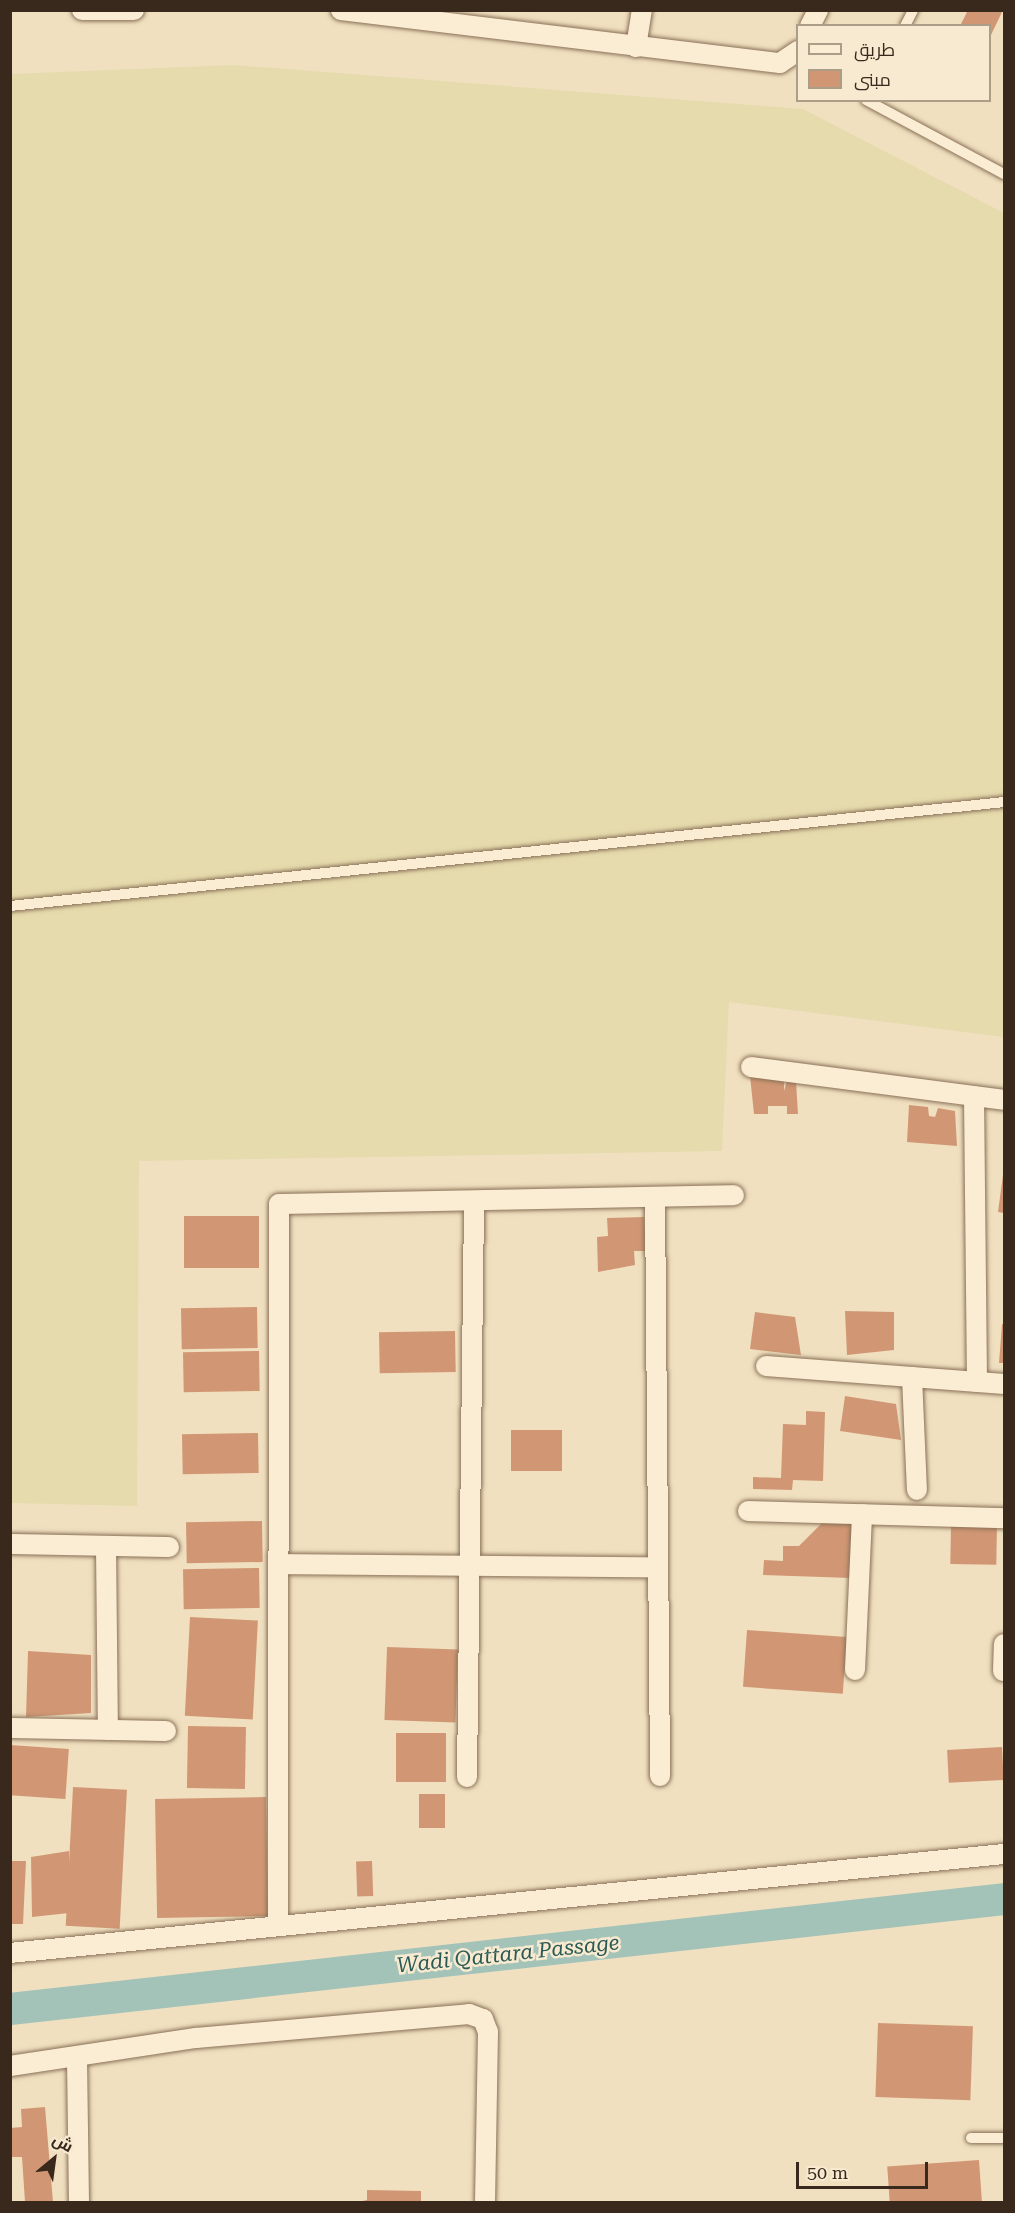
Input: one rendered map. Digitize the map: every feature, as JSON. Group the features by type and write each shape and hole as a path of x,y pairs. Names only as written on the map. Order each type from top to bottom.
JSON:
{"street":[{"path":"82,10 134,10"},
{"path":"341,10 780,63 796,52"},
{"path":"636,47 642,10"},
{"path":"811,24 818,10"},
{"path":"751,1067 1005,1100"},
{"path":"974,1096 977,1382"},
{"path":"278,1926 279,1204 734,1195"},
{"path":"655,1198 660,1776"},
{"path":"467,1777 473,1566 474,1201"},
{"path":"765,1366 1005,1384"},
{"path":"912,1377 917,1490"},
{"path":"748,1511 1005,1518"},
{"path":"855,1670 862,1514"},
{"path":"10,1544 169,1547"},
{"path":"106,1546 108,1730"},
{"path":"279,1564 657,1567"},
{"path":"1003,1671 1005,1644"},
{"path":"10,1728 166,1731"},
{"path":"10,1953 1005,1854"},
{"path":"10,2066 77,2059 196,2038 469,2014 483,2019 488,2032 485,2202"},
{"path":"77,2059 79,2202"}],"lane":[{"path":"906,24 913,10"},
{"path":"870,102 1005,174"},
{"path":"10,906 1005,802"},
{"path":"971,2138 1005,2138"}],"shaded area":[{"path":"234,65 803,109 1004,213 1004,1037 729,1002 722,1151 139,1161 137,1506 11,1503 10,74"}],"building":[{"path":"968,10 1003,10 991,35 991,24 961,24"},
{"path":"784,1074 784,1091 787,1081 796,1081 798,1114 787,1114 787,1106 768,1106 768,1114 754,1114 750,1076 777,1080"},
{"path":"909,1105 928,1107 929,1116 935,1117 938,1108 955,1111 957,1146 907,1142"},
{"path":"1004,1167 1004,1213 998,1212"},
{"path":"184,1216 259,1216 259,1268 184,1268"},
{"path":"644,1217 646,1251 634,1251 635,1265 598,1272 597,1237 608,1236 607,1218"},
{"path":"257,1307 258,1348 182,1349 181,1308"},
{"path":"845,1311 894,1312 894,1350 847,1355"},
{"path":"755,1312 795,1317 801,1355 750,1349"},
{"path":"1002,1324 1004,1324 1004,1363 999,1363"},
{"path":"455,1331 456,1372 380,1373 379,1332"},
{"path":"259,1351 260,1391 184,1392 183,1352"},
{"path":"845,1396 896,1404 901,1440 840,1431"},
{"path":"806,1411 825,1412 823,1481 793,1480 792,1490 753,1489 753,1477 781,1478 783,1424 806,1425"},
{"path":"511,1430 562,1430 562,1471 511,1471"},
{"path":"258,1433 259,1473 183,1474 182,1434"},
{"path":"262,1521 263,1562 187,1563 186,1522"},
{"path":"824,1521 852,1523 851,1578 763,1575 764,1560 783,1561 783,1546 799,1546"},
{"path":"951,1524 997,1525 996,1565 950,1564"},
{"path":"259,1568 260,1608 184,1609 183,1569"},
{"path":"190,1617 258,1621 253,1719 185,1716"},
{"path":"747,1630 847,1637 843,1694 743,1687"},
{"path":"387,1647 458,1649 455,1722 384,1720"},
{"path":"28,1651 91,1655 91,1713 26,1717"},
{"path":"188,1726 246,1727 245,1789 187,1788"},
{"path":"396,1733 446,1733 446,1782 396,1782"},
{"path":"10,1745 69,1749 65,1799 10,1795"},
{"path":"1002,1747 1004,1780 949,1783 947,1750"},
{"path":"73,1787 127,1790 120,1929 66,1926"},
{"path":"419,1794 445,1794 445,1828 419,1828"},
{"path":"266,1797 268,1916 157,1918 155,1799"},
{"path":"69,1851 69,1913 32,1917 31,1857"},
{"path":"10,1861 26,1861 23,1924 10,1924"},
{"path":"372,1861 373,1896 357,1897 356,1862"},
{"path":"878,2023 973,2026 970,2100 875,2097"},
{"path":"45,2107 53,2202 25,2202 22,2157 10,2157 10,2128 22,2127 21,2109"},
{"path":"979,2160 982,2202 890,2202 887,2166"},
{"path":"367,2190 421,2191 421,2202 358,2202 367,2200"}],"waterway":[{"name":"Wadi Qattara Passage","path":"10,2009 1004,1899"}]}
